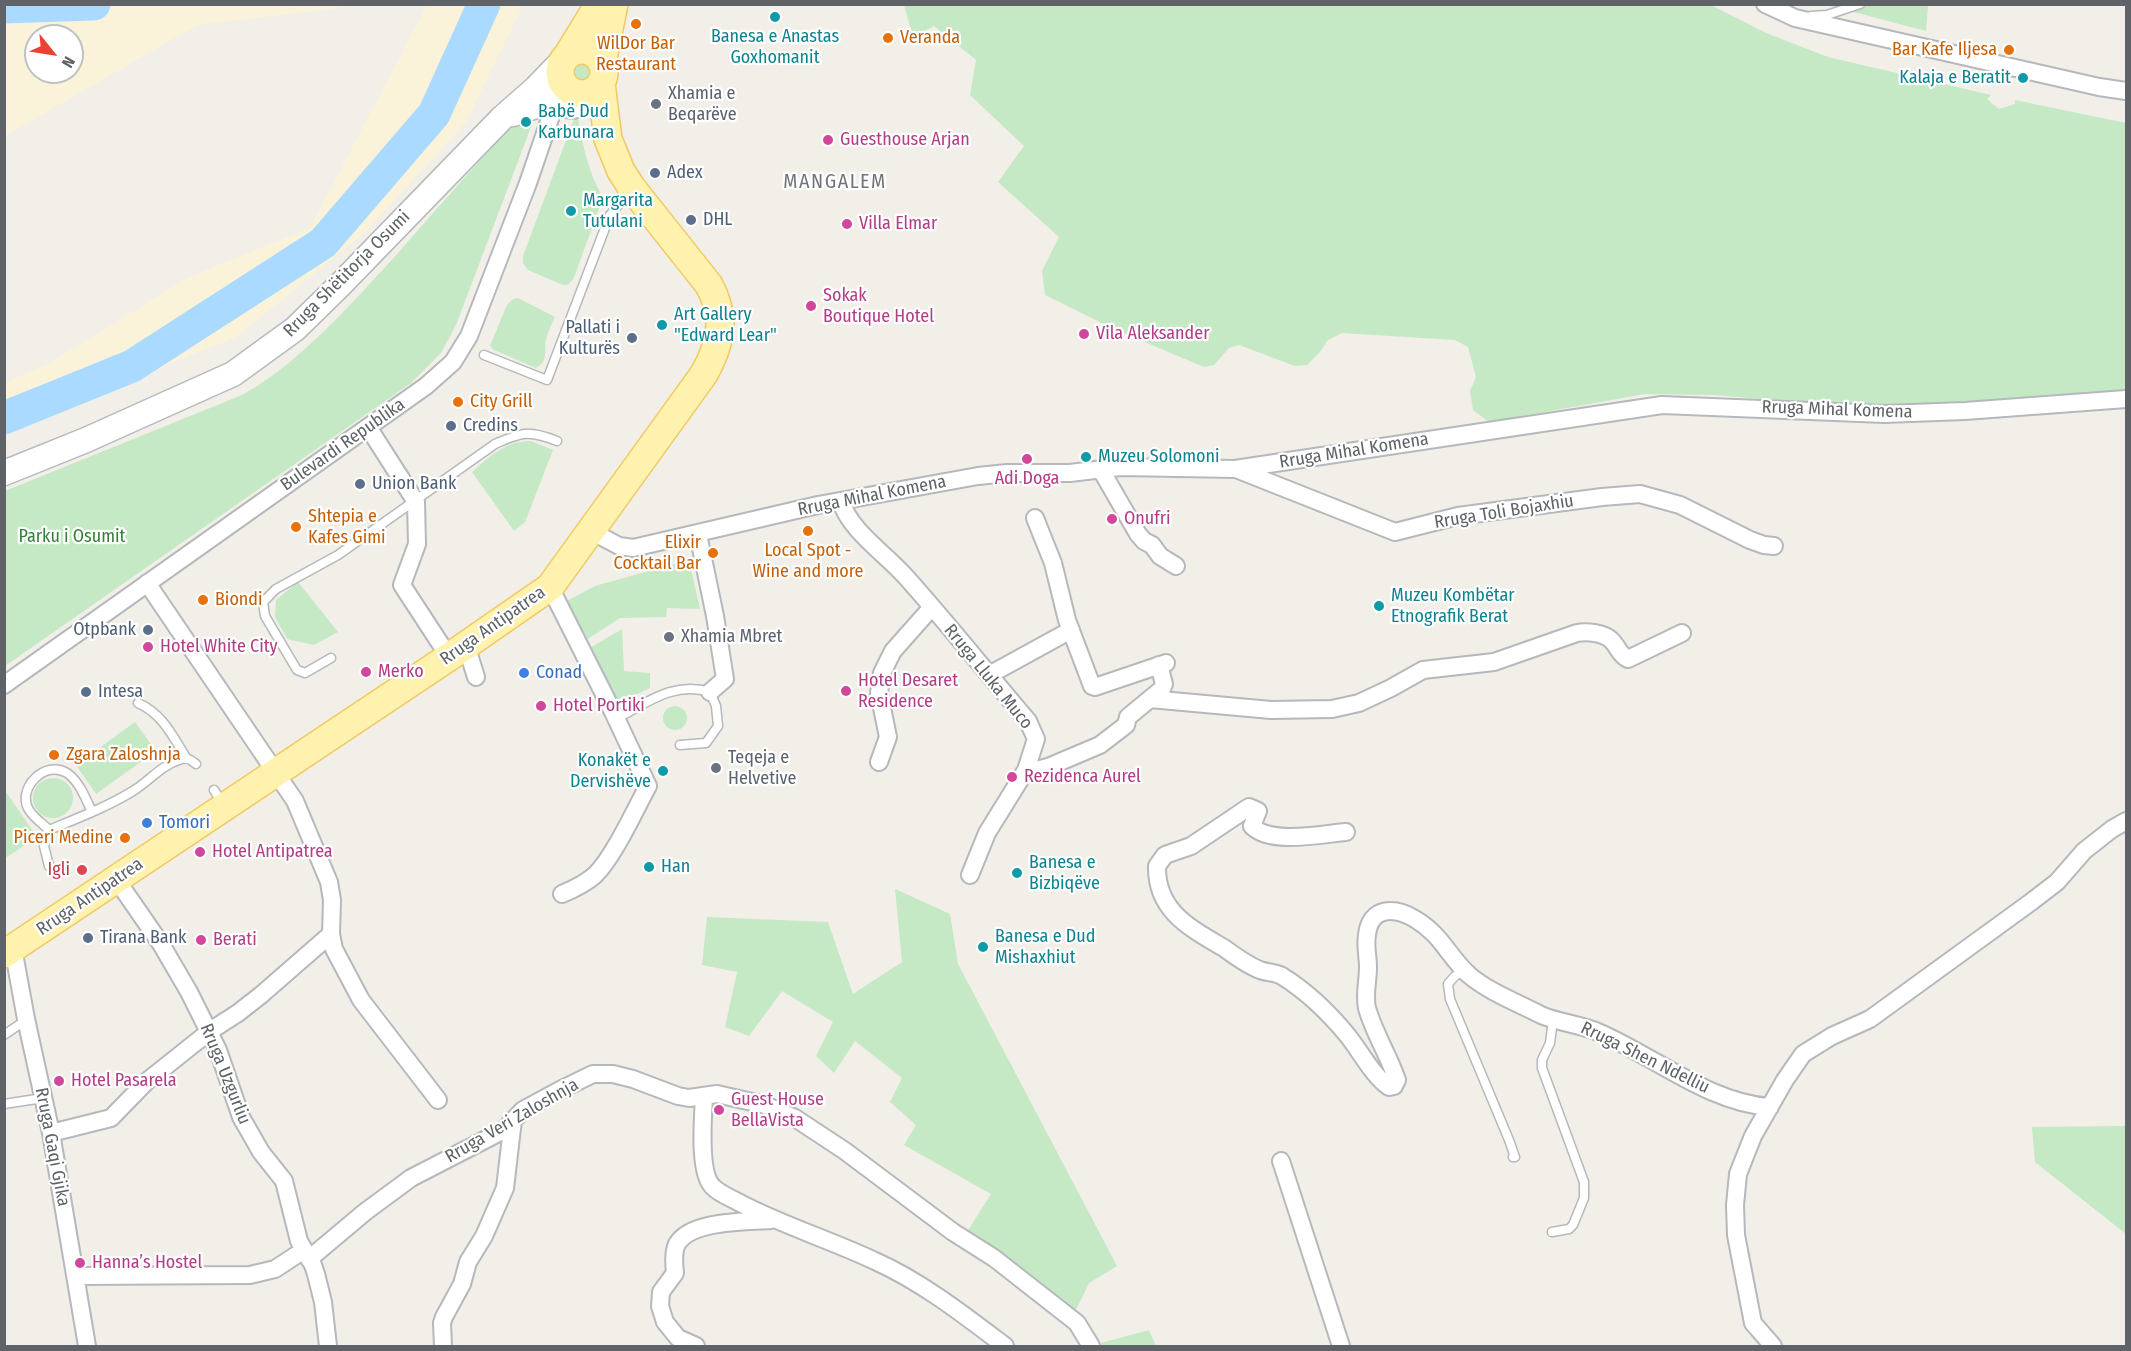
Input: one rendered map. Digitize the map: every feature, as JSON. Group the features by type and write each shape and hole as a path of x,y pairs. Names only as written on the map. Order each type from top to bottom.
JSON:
{"main road":[{"path":"567,56 599,4"},
{"name":"Rruga Antipatrea","path":"9,951 70,905 116,879 219,798 275,773 550,587 704,374 714,354 720,333 719,309 709,285 632,188 621,171 608,139 602,73 614,4"},
{"path":"587,50 599,57 602,73 594,91 560,99 565,87 560,74 562,61 573,52 587,50"},
{"path":"560,99 608,139"},
{"name":"Rruga Shëtitorja Osumi","path":"4,473 86,440 233,374 295,329 502,118 560,99"}],"street":[{"path":"1765,4 1795,18 2098,87 2127,91"},
{"name":"Bulevardi Republika","path":"4,685 441,375 460,352 469,336 560,99"},
{"name":"Rruga Mihal Komena","path":"591,531 619,546 633,548 841,501 978,476 1007,473 1070,473 1120,467 1235,469 1662,405 1884,414 1965,411 2127,399"},
{"path":"368,427 416,501 417,544 402,585 458,651 476,677"},
{"name":"Rruga Toli Bojaxhiu","path":"1235,469 1395,532 1458,516 1640,494 1680,505 1750,540 1774,546"},
{"path":"1101,471 1138,534 1152,545 1160,556 1176,566"},
{"name":"Rruga Lluka Muco","path":"841,501 844,513 853,524 905,576 932,607 1028,721 1036,739 1024,773 987,833 970,875"},
{"path":"1024,773 1048,767 1100,745 1126,725 1128,717 1164,684 1163,664 1094,687 1071,630 1053,563 1035,518"},
{"path":"698,534 725,679 710,692"},
{"path":"147,583 295,801 328,882 332,900 331,934 334,949 361,1000 438,1100"},
{"path":"550,587 648,786 597,874 582,886 562,894"},
{"path":"879,762 888,737 879,693 882,673 893,651 932,607"},
{"path":"989,675 1071,630"},
{"path":"1150,699 1271,710 1332,709 1359,703 1423,670 1494,662 1577,633 1608,637 1623,657 1628,659 1682,633"},
{"name":"Rruga Shen Ndelliu","path":"1346,832 1303,836 1280,836 1266,833 1252,826 1258,811 1249,807 1191,846 1165,855 1157,866 1162,892 1171,910 1182,923 1258,970 1276,973 1290,981 1319,1006 1346,1034 1389,1088 1394,1086 1397,1080 1371,1021 1365,995 1368,972 1366,937 1372,919 1379,914 1393,910 1413,917 1435,933 1463,968 1480,983 1553,1020 1574,1023 1599,1032 1725,1097 1747,1104 1770,1107"},
{"path":"1773,1347 1753,1323 1736,1235 1735,1205 1738,1174 1753,1136 1803,1054 1832,1036 1880,1012 2031,902 2056,882 2084,851 2112,829 2127,821"},
{"name":"Rruga Uzgurliu","path":"116,879 160,944 210,1030 241,1117 261,1152 284,1180 293,1223 316,1274 323,1302 328,1347"},
{"path":"51,1133 111,1118 146,1082 210,1030 253,1001 331,934"},
{"name":"Rruga Gaqi Gjika","path":"9,951 51,1133 87,1347"},
{"name":"Rruga Veri Zaloshnja","path":"76,1276 250,1275 275,1269 306,1254 411,1178 504,1130 523,1110 592,1074 614,1074 678,1096 704,1097 717,1094 765,1105 795,1118 844,1151 952,1232 993,1258 1077,1323 1091,1347"},
{"path":"704,1097 705,1172 713,1187 771,1220 876,1261 934,1295 1005,1347"},
{"path":"443,1347 444,1317 462,1284 468,1262 484,1236 505,1188 513,1120"},
{"path":"1281,1161 1341,1347"},
{"path":"696,1347 678,1338 664,1322 660,1306 661,1292 675,1272 676,1245 691,1231 710,1226 771,1220"}],"lane":[{"path":"1795,18 1827,15 1860,4"},
{"path":"484,355 547,380 610,215 632,188"},
{"path":"331,658 305,673 297,670 265,616 263,603 282,585 338,555 495,444 518,434 540,434 557,441"},
{"path":"616,719 674,689 694,687 710,692 716,706 718,726 706,743 680,745"},
{"path":"138,703 158,715 187,759 196,764"},
{"path":"49,866 44,846 50,830 92,812 134,790 171,762 187,759"},
{"path":"50,830 28,810 26,802 27,793 35,777 47,769 68,773 82,791 92,812"},
{"path":"1463,968 1462,972 1448,984 1450,999 1509,1140 1515,1157 1513,1157"},
{"path":"4,1035 26,1019"},
{"path":"1552,1232 1569,1229 1573,1225 1585,1191 1584,1182 1542,1068 1542,1060 1550,1043 1553,1020"},
{"path":"4,1104 43,1098"}],"green space":[{"path":"904,5 1711,5 1766,33 1828,57 1991,95 1987,99 1999,109 2015,104 2015,100 2126,123 2126,394 1898,409 1715,395 1645,394 1489,422 1473,410 1470,391 1476,377 1468,347 1455,340 1342,333 1328,340 1307,365 1295,366 1239,345 1229,348 1214,365 1204,367 1114,329 1045,295 1042,271 1059,237 998,182 1024,146 970,95 976,60 934,26 913,37"},
{"path":"1827,5 1928,5 1926,31"},
{"path":"581,59 589,63 593,71 589,79 581,83 573,79 569,71 573,63"},
{"path":"577,111 589,166 603,198 573,280 563,285 528,270 523,263 523,256"},
{"name":"Parku i Osumit","path":"517,119 534,119 456,325 441,353 411,383 5,666 5,491 242,395 263,382 305,349 344,311"},
{"path":"518,298 555,317 546,340 545,357 541,365 536,368 494,350 490,346 507,305 513,299"},
{"path":"531,441 553,450 525,522 514,531 472,472 492,455 506,447"},
{"path":"689,560 700,609 667,608 666,617 620,618 583,642 565,602 595,586"},
{"path":"298,582 338,632 314,645 287,639 275,617 276,600"},
{"path":"622,629 624,671 650,673 650,688 616,704 588,649"},
{"path":"675,706 683,710 687,718 683,726 675,730 667,726 663,718 667,710"},
{"path":"135,722 156,751 96,794 76,765"},
{"path":"53,778 67,784 73,798 67,812 53,818 39,812 33,798 39,784"},
{"path":"4,789 37,837 7,857 4,853"},
{"path":"895,889 950,914 958,964 1117,1266 1089,1283 1075,1312 965,1235 991,1194 904,1145 916,1125 890,1102 902,1078 855,1041 834,1073 816,1056 833,1022 782,991 749,1036 725,1027 737,972 702,965 707,917 828,922 853,994 902,962"},
{"path":"2126,1126 2126,1234 2035,1162 2032,1127"},
{"path":"1149,1330 1156,1346 1102,1346 1101,1343"}],"sand":[{"path":"5,4 363,4 197,25 5,136"},
{"path":"427,5 523,5 466,122 365,232 236,337 5,430 5,383 48,364 189,277 310,228"}],"waterway":[{"path":"4,7 94,4"},
{"path":"4,418 132,366 323,243 434,114 484,4"}],"place":[{"name":"Banesa e Anastas Goxhomanit","path":"775,17"},
{"name":"WilDor Bar Restaurant","path":"636,24"},
{"name":"Veranda","path":"888,38"},
{"name":"Bar Kafe Iljesa","path":"2009,50"},
{"name":"Kalaja e Beratit","path":"2023,78"},
{"name":"Xhamia e Beqarëve","path":"656,104"},
{"name":"Babë Dud Karbunara","path":"526,122"},
{"name":"Guesthouse Arjan","path":"828,140"},
{"name":"Adex","path":"655,173"},
{"name":"Margarita Tutulani","path":"571,211"},
{"name":"DHL","path":"691,220"},
{"name":"Villa Elmar","path":"847,224"},
{"name":"Sokak Boutique Hotel","path":"811,306"},
{"name":"Art Gallery \"Edward Lear\"","path":"662,325"},
{"name":"Vila Aleksander","path":"1084,334"},
{"name":"Pallati i Kulturës","path":"632,338"},
{"name":"City Grill","path":"458,402"},
{"name":"Credins","path":"451,426"},
{"name":"Muzeu Solomoni","path":"1086,457"},
{"name":"Adi Doga","path":"1027,459"},
{"name":"Union Bank","path":"360,484"},
{"name":"Onufri","path":"1112,519"},
{"name":"Shtepia e Kafes Gimi","path":"296,527"},
{"name":"Local Spot - Wine and more","path":"808,531"},
{"name":"Elixir Cocktail Bar","path":"713,553"},
{"name":"Biondi","path":"203,600"},
{"name":"Muzeu Kombëtar Etnografik Berat","path":"1379,606"},
{"name":"Otpbank","path":"148,630"},
{"name":"Xhamia Mbret","path":"669,637"},
{"name":"Hotel White City","path":"148,647"},
{"name":"Merko","path":"366,672"},
{"name":"Conad","path":"524,673"},
{"name":"Hotel Desaret Residence","path":"846,691"},
{"name":"Intesa","path":"86,692"},
{"name":"Hotel Portiki","path":"541,706"},
{"name":"Zgara Zaloshnja","path":"54,755"},
{"name":"Teqeja e Helvetive","path":"716,768"},
{"name":"Konakët e Dervishëve","path":"663,771"},
{"name":"Rezidenca Aurel","path":"1012,777"},
{"name":"Tomori","path":"147,823"},
{"name":"Piceri Medine","path":"125,838"},
{"name":"Hotel Antipatrea","path":"200,852"},
{"name":"Han","path":"649,867"},
{"name":"Igli","path":"82,870"},
{"name":"Banesa e Bizbiqëve","path":"1017,873"},
{"name":"Tirana Bank","path":"88,938"},
{"name":"Berati","path":"201,940"},
{"name":"Banesa e Dud Mishaxhiut","path":"983,947"},
{"name":"Hotel Pasarela","path":"59,1081"},
{"name":"Guest House BellaVista","path":"719,1110"},
{"name":"Hanna’s Hostel","path":"80,1263"}],"district":[{"name":"MANGALEM","path":"835,182"}]}
